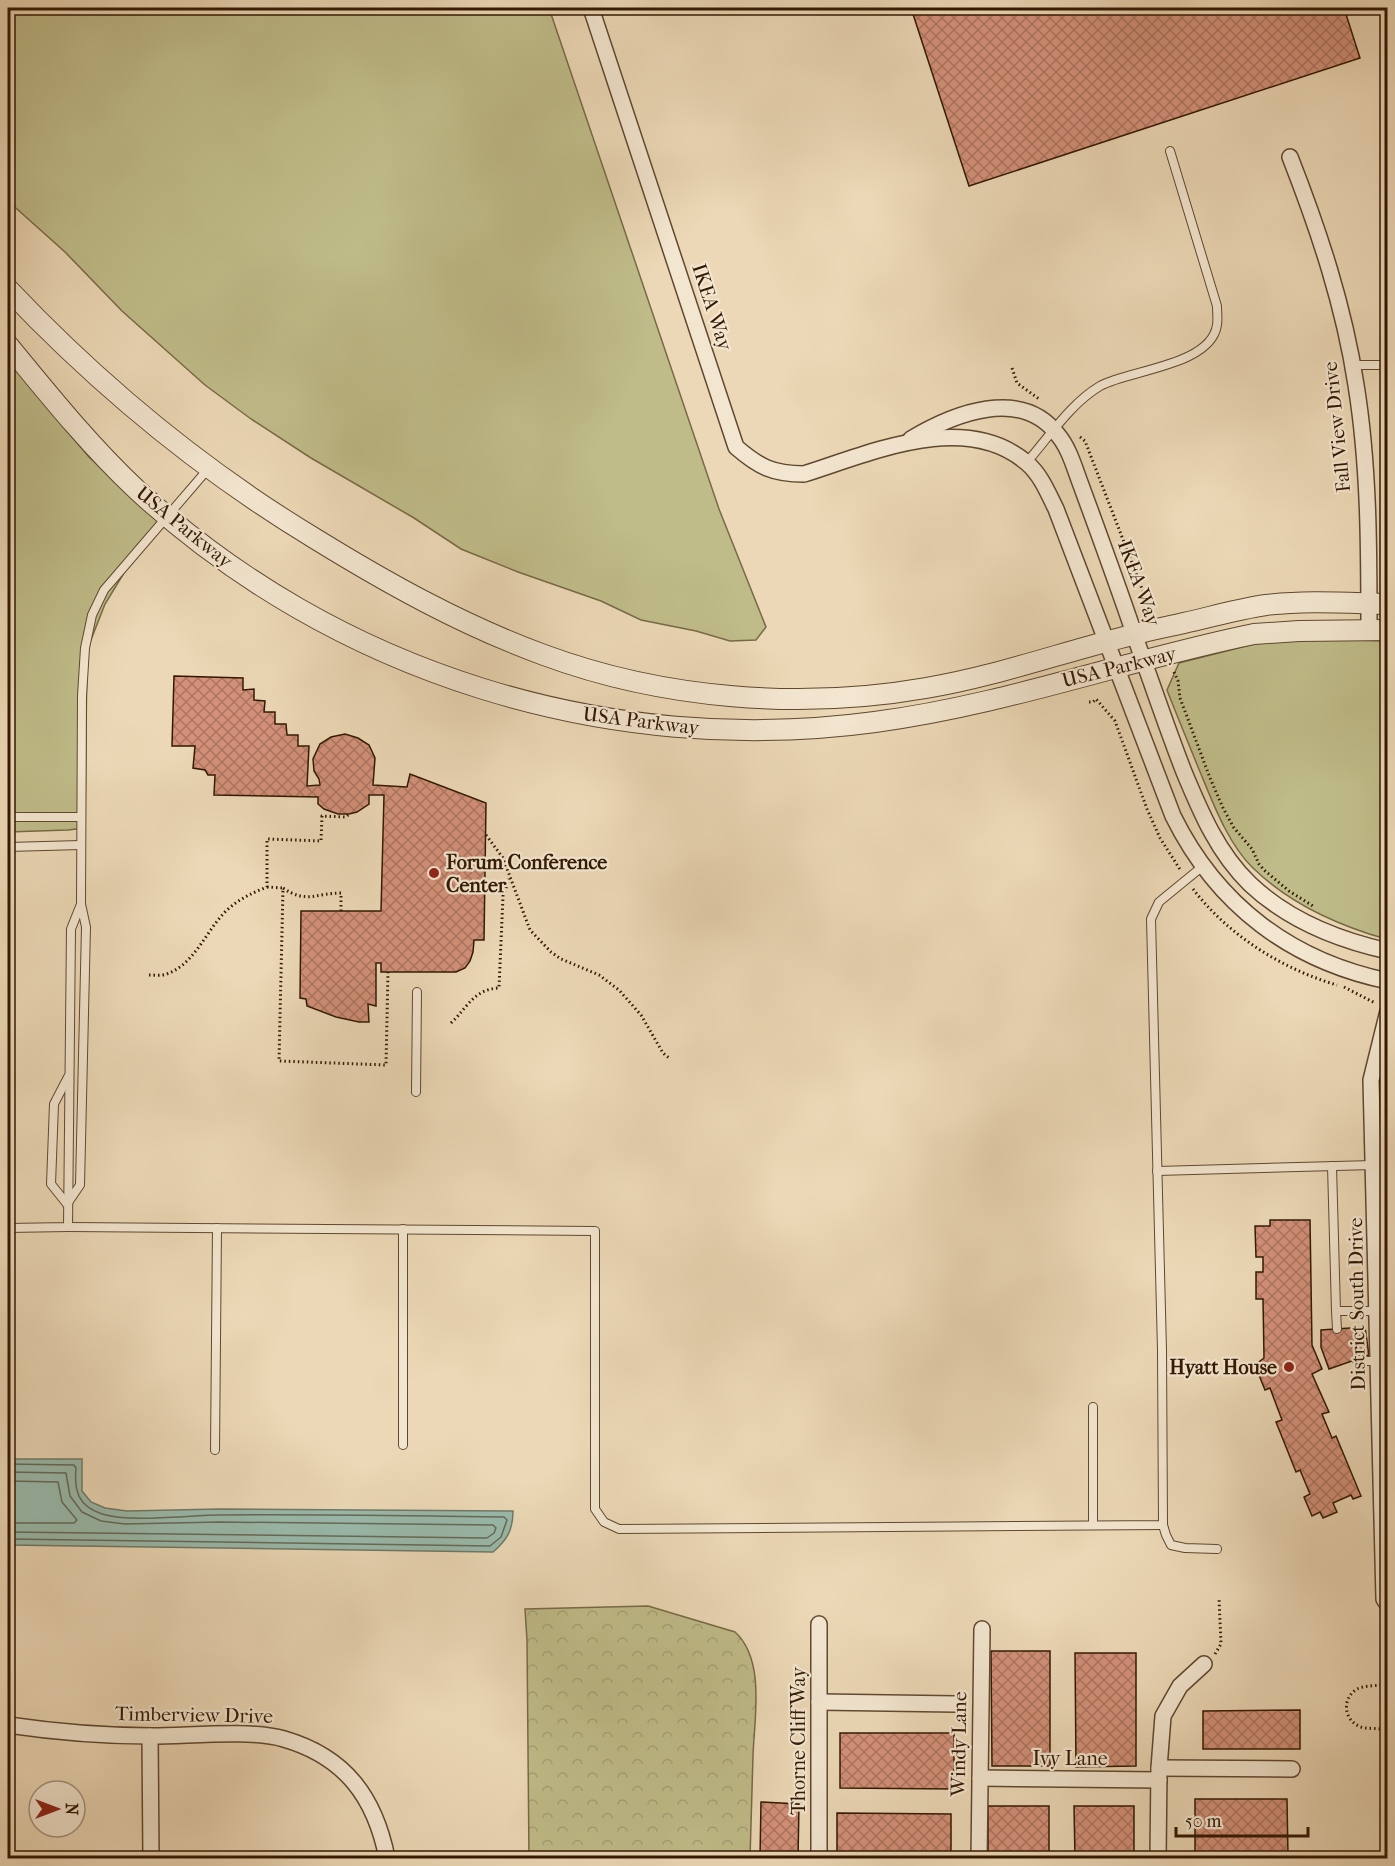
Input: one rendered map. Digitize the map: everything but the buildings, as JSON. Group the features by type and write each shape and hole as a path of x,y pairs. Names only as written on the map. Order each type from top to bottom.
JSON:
{"street":[{"name":"IKEA Way","path":"591,8 736,447 752,461 769,470 787,474 804,474 906,442 956,437 978,439 1003,448 1027,462 1040,478 1056,509 1173,816 1203,866 1232,901 1286,943 1327,963 1363,976 1388,981"},
{"name":"Fall View Drive","path":"1290,158 1324,249 1353,365 1378,603 1378,630"},
{"name":"USA Parkway","path":"8,289 47,331 93,374 181,447 270,511 354,563 479,628 546,656 658,686 766,698 840,698 880,694 926,688 1018,668 1135,634 1267,605 1378,603"},
{"name":"USA Parkway","path":"8,345 81,432 136,488 225,561 272,593 334,629 394,657 472,687 574,713 712,730 765,731 838,727 956,709 1254,634 1378,630"},
{"name":"IKEA Way","path":"906,442 935,425 978,410 994,408 1023,411 1043,420 1054,430 1068,451 1174,747 1212,833 1237,869 1250,884 1270,900 1303,920 1345,940 1388,951"},
{"name":"District South Drive","path":"1386,1602 1378,1311 1381,1165 1371,1080 1388,1011"},
{"name":"Thorne Cliff Way","path":"819,1624 819,1858"},
{"name":"Windy Lane","path":"979,1858 982,1629"},
{"path":"1158,1858 1159,1774 1163,1716 1180,1686 1204,1664"},
{"path":"819,1702 956,1704"},
{"name":"Timberview Drive","path":"8,1725 68,1733 150,1736 249,1734 283,1738 306,1747 338,1767 363,1791 382,1834 387,1858"},
{"path":"150,1736 151,1858"},
{"name":"Ivy Lane","path":"980,1778 1292,1769"}],"lane":[{"path":"1027,462 1080,402 1102,385 1183,360 1211,340 1217,327 1217,306 1170,151"},
{"path":"1353,365 1388,365"},
{"path":"68,1204 80,1185 86,927 81,904 82,696 85,648 92,615 104,590 209,468"},
{"path":"8,817 81,817"},
{"path":"8,847 81,845"},
{"path":"1203,866 1159,902 1151,919 1163,1525 1171,1545 1217,1549"},
{"path":"68,1227 71,929 81,904"},
{"path":"416,1092 417,992"},
{"path":"68,1204 51,1184 54,1104 69,1075"},
{"path":"69,1101 82,1101"},
{"path":"1157,1171 1381,1165"},
{"path":"1332,1166 1337,1329"},
{"path":"8,1228 595,1231 595,1509 604,1522 619,1529 1163,1525"},
{"path":"215,1450 217,1228"},
{"path":"403,1229 403,1445"},
{"path":"1336,1311 1378,1311"},
{"path":"1356,1359 1379,1361"},
{"path":"1093,1407 1094,1525"}],"path":[{"path":"1012,368 1017,383 1044,402"},
{"path":"1074,431 1085,441 1149,607"},
{"path":"1174,672 1178,681 1180,699 1210,778 1234,828 1252,849 1264,870 1289,891 1318,909"},
{"path":"267,886 267,839 321,841 322,816 346,817 349,814"},
{"path":"486,835 503,858 536,938 561,959 599,975 619,990 641,1015 663,1053 669,1058"},
{"path":"451,1023 475,996 488,989 499,988 503,896 510,878"},
{"path":"149,975 166,975 177,968 195,954 214,924 235,903 267,886 284,888 295,896 308,898 327,893 341,893 341,911"},
{"path":"284,888 279,1061 386,1065 388,972"},
{"path":"1204,1664 1216,1653 1221,1644 1219,1598"},
{"path":"1380,1729 1363,1728 1352,1722 1347,1714 1347,1702 1359,1688 1381,1685"}],"green space":[{"path":"8,8 549,8 719,509 766,627 756,640 730,641 696,631 641,620 601,601 461,549 414,518 311,458 251,419 205,385 122,311 65,252 8,201"},
{"path":"8,360 89,457 163,525 127,568 105,604 87,650 85,828 8,832"},
{"path":"1305,638 1383,641 1386,939 1332,920 1298,903 1267,881 1244,858 1228,834 1215,807 1167,690 1179,663 1266,641"},
{"path":"648,1606 735,1632 745,1644 751,1658 755,1674 756,1708 750,1858 529,1858 525,1609"}],"water":[{"path":"8,1459 82,1459 82,1491 91,1502 105,1508 127,1511 220,1509 513,1511 513,1518 508,1534 493,1552 8,1545"}],"place":[{"name":"Forum Conference Center","path":"434,873"},
{"name":"Hyatt House","path":"1289,1367"}]}
